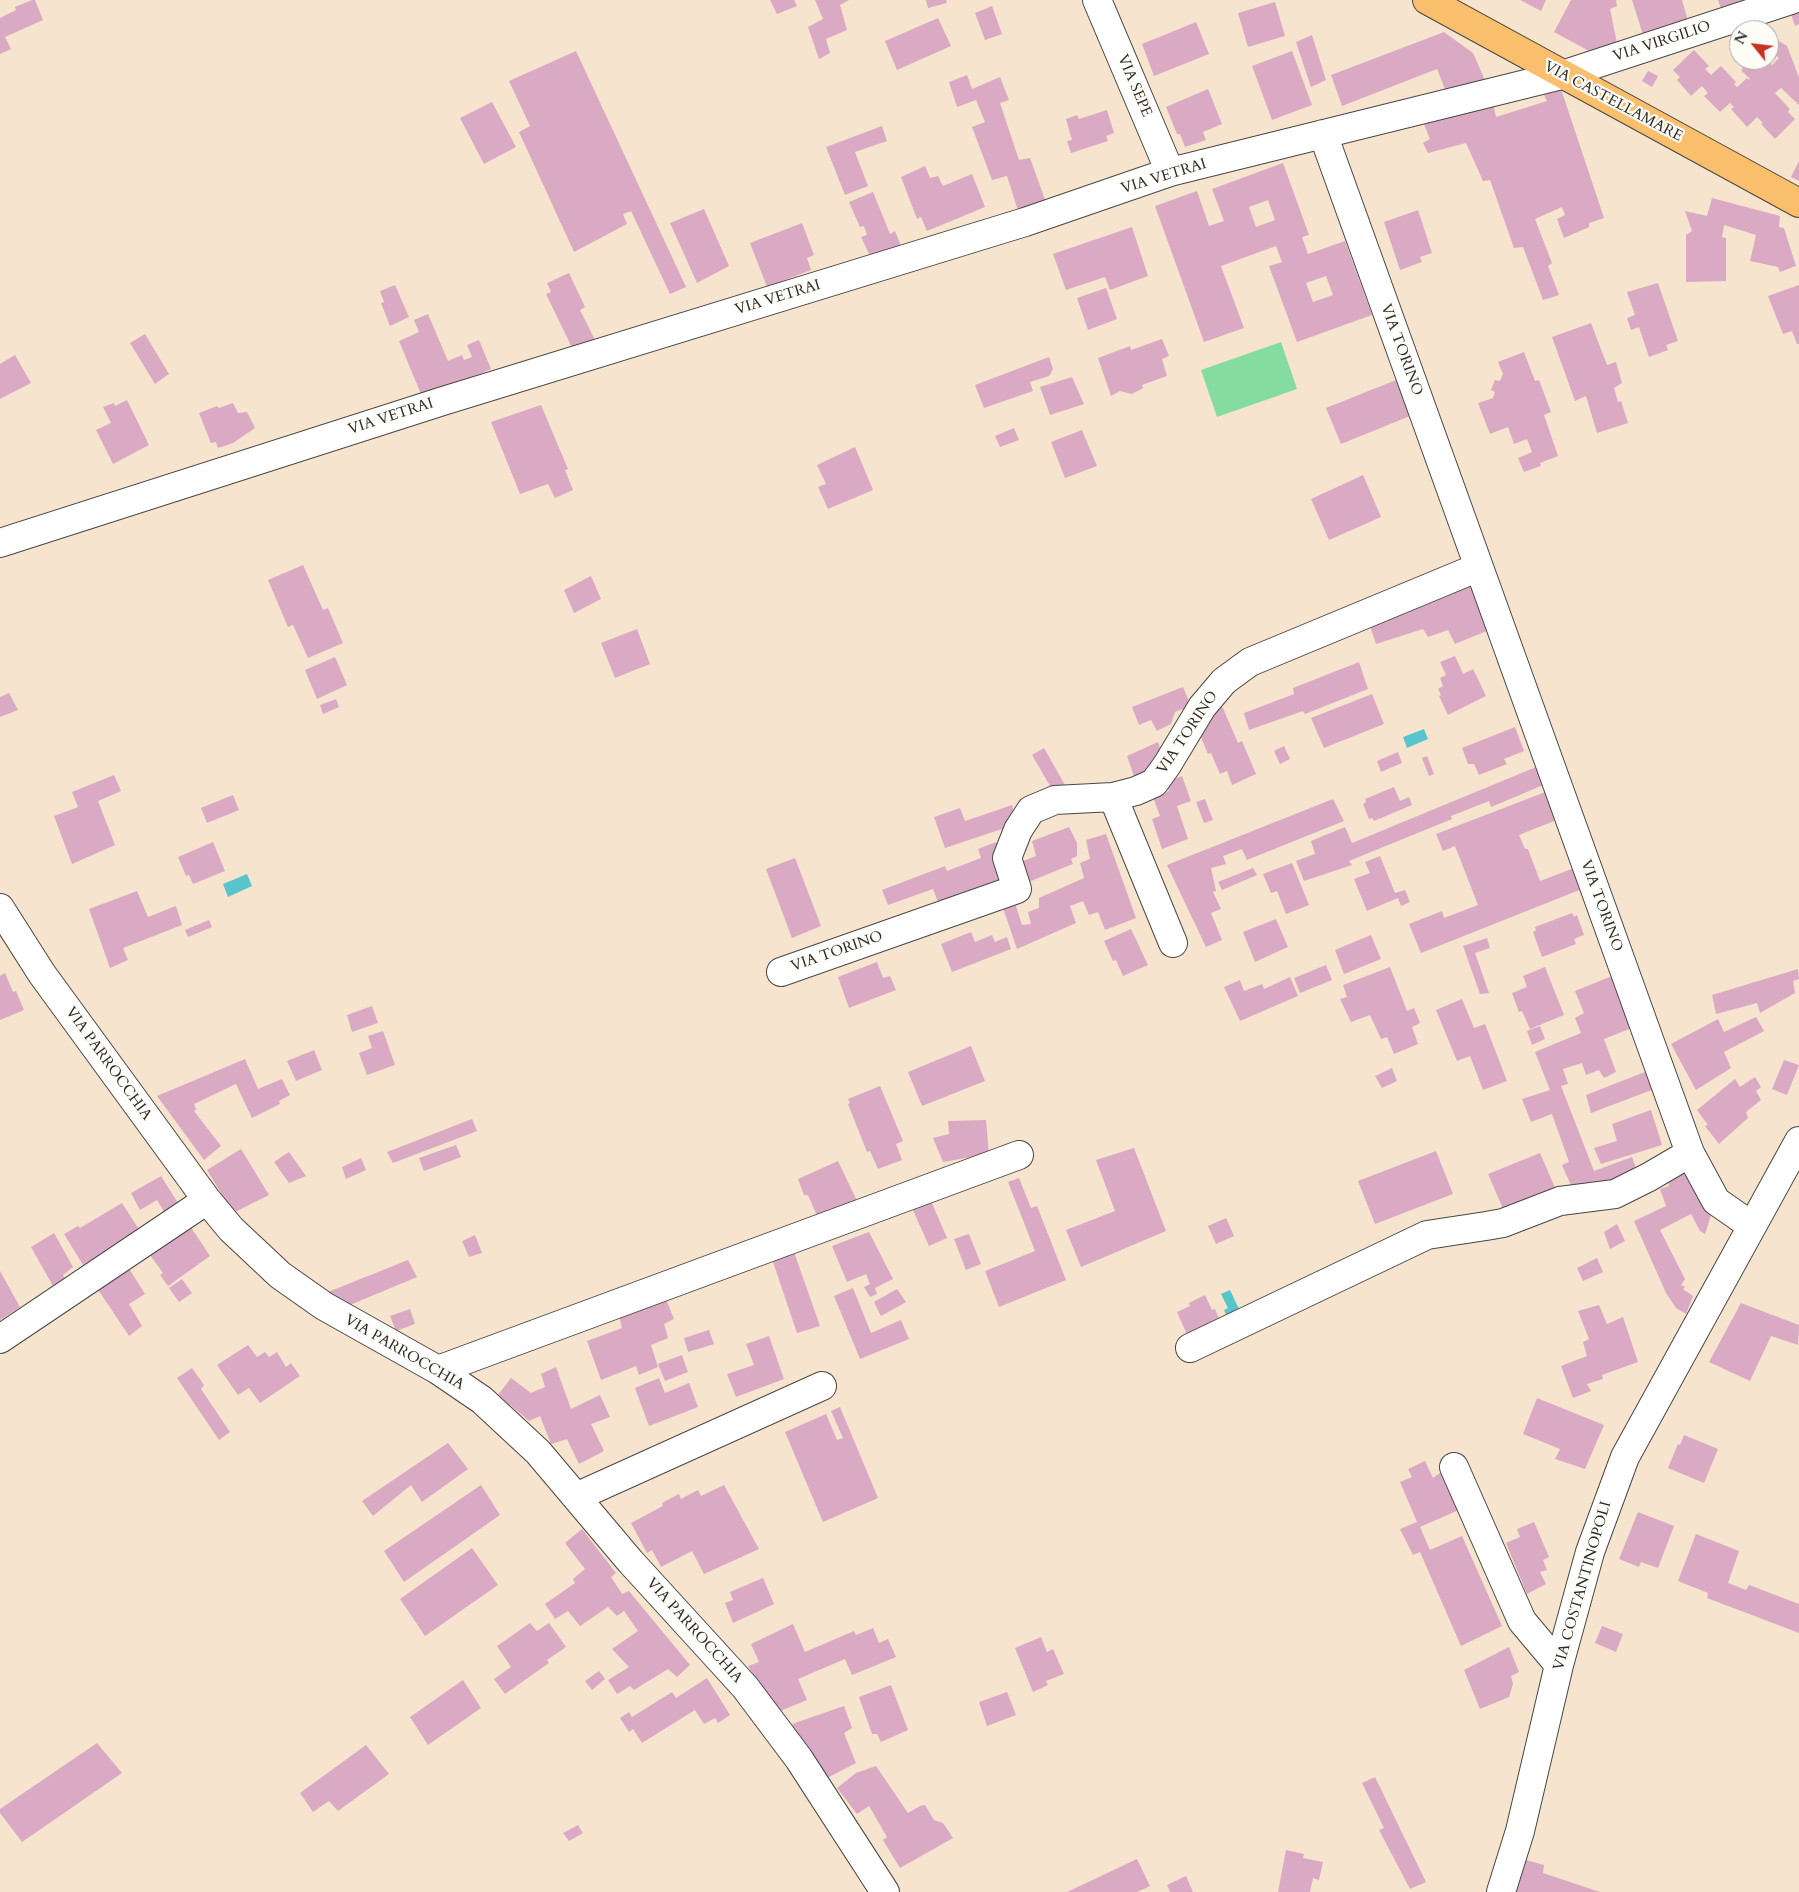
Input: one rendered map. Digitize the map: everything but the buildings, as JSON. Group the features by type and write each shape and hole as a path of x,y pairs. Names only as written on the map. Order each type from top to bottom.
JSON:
{"main road":[{"name":"VIA CASTELLAMARE","path":"1427,0 1799,203"}],"street":[{"name":"VIA SEPE","path":"1097,0 1170,172"},
{"name":"VIA VIRGILIO","path":"1562,75 1791,0"},
{"name":"VIA VETRAI","path":"0,543 453,398 1025,222 1170,172 1562,75"},
{"name":"VIA TORINO","path":"1323,134 1690,1153 1716,1201 1752,1226"},
{"name":"VIA TORINO","path":"781,972 1017,889 1007,858 1018,830 1031,810 1055,800 1112,797 1136,791 1154,783 1202,707 1224,681 1250,662 1479,567"},
{"path":"1112,797 1173,943"},
{"name":"VIA PARROCCHIA","path":"0,908 42,974 207,1200 231,1229 280,1275 324,1306 438,1370 482,1400 538,1452 630,1561 744,1687 798,1759 885,1892"},
{"name":"VIA COSTANTINOPOLI","path":"1501,1892 1520,1831 1559,1665 1590,1552 1625,1457 1799,1140"},
{"path":"1190,1348 1427,1235 1503,1223 1560,1202 1615,1194 1690,1153"},
{"path":"438,1370 1019,1155"},
{"path":"0,1339 207,1200"},
{"path":"576,1496 822,1386"},
{"path":"1454,1467 1522,1621 1559,1665"}],"green space":[{"path":"1281,342 1297,389 1217,417 1201,370"}],"water":[{"path":"1424,729 1428,739 1407,748 1403,737"},
{"path":"247,874 252,886 228,897 223,884"},
{"path":"1230,1290 1240,1311 1226,1315 1224,1310 1228,1308 1221,1294"}]}
